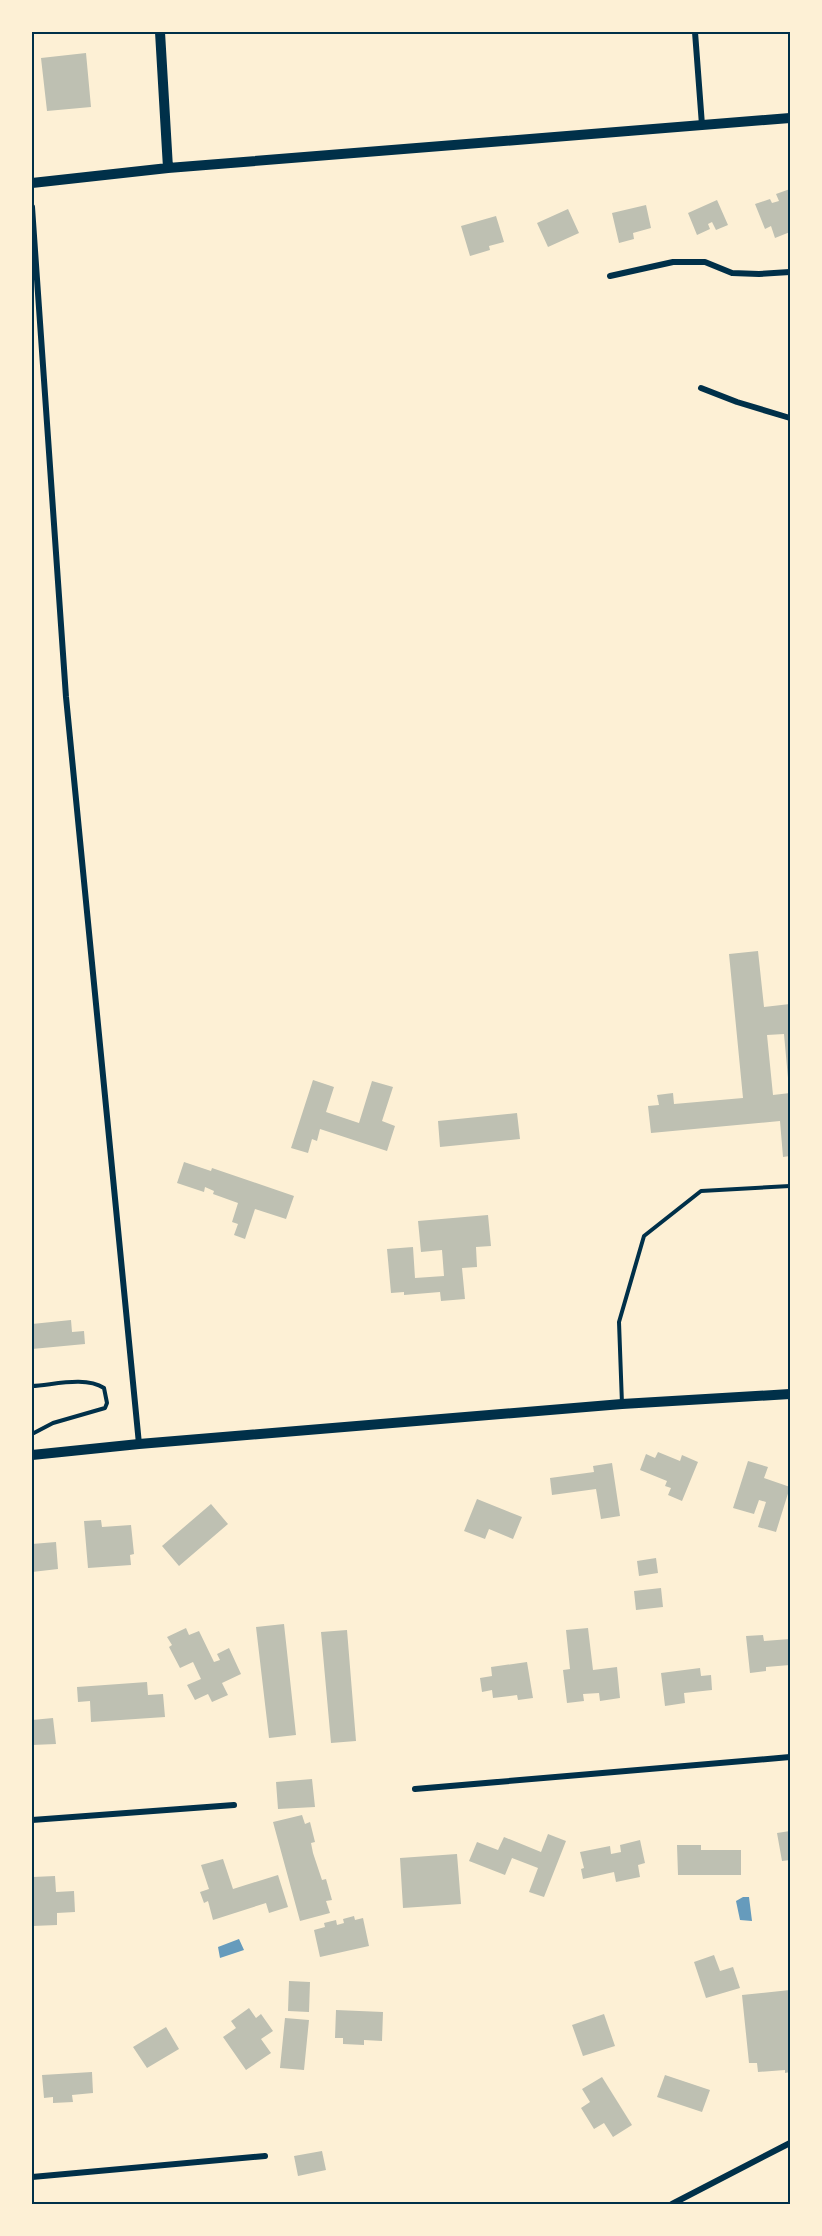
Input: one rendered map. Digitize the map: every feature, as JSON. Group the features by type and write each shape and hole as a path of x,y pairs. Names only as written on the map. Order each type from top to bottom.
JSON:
{"main road":[{"path":"160,32 168,168"},
{"path":"32,183 168,168 790,118"},
{"path":"32,1455 622,1404 790,1395"}],"street":[{"path":"695,32 702,125"},
{"path":"32,207 66,697 139,1444"},
{"path":"610,276 673,262 705,262 732,273 790,272"},
{"path":"700,387 737,402 790,418"},
{"path":"415,1789 790,1757"},
{"path":"32,1820 234,1805"},
{"path":"672,2205 790,2143"},
{"path":"32,2176 265,2156"}],"lane":[{"path":"622,1404 619,1322 644,1236 701,1191 790,1186"},
{"path":"32,1386 88,1382 98,1384 104,1388 107,1403 105,1408 53,1423 32,1434"}],"water":[{"path":"749,1897 752,1921 740,1920 736,1901"},
{"path":"239,1939 244,1950 220,1958 218,1947"}],"building":[{"path":"86,53 91,107 47,111 41,58"},
{"path":"790,189 790,232 775,238 771,226 765,229 755,204 770,199 772,203 779,201 776,194"},
{"path":"717,200 728,225 716,230 712,222 708,224 710,229 697,235 688,213"},
{"path":"646,205 651,228 633,233 634,239 619,243 612,213"},
{"path":"568,209 579,233 548,247 537,223"},
{"path":"496,216 504,242 489,246 490,250 470,256 461,226"},
{"path":"758,951 764,1007 790,1004 790,1078 788,1078 784,1034 767,1035 773,1095 790,1093 790,1156 783,1157 780,1121 651,1133 648,1106 659,1105 657,1095 673,1093 674,1104 743,1098 729,954"},
{"path":"313,1080 334,1087 326,1112 359,1123 372,1081 393,1087 382,1121 395,1126 387,1151 320,1129 317,1141 312,1139 308,1153 291,1148"},
{"path":"517,1113 520,1139 440,1147 438,1121"},
{"path":"184,1162 211,1171 212,1168 294,1196 286,1219 255,1209 245,1239 234,1235 238,1224 232,1222 238,1203 213,1194 214,1191 205,1187 204,1192 177,1183"},
{"path":"488,1215 491,1246 476,1247 477,1267 462,1268 465,1299 441,1301 440,1292 404,1295 404,1292 391,1293 387,1249 413,1247 415,1278 444,1276 442,1250 421,1252 418,1221"},
{"path":"71,1320 72,1332 84,1331 85,1344 32,1349 32,1324"},
{"path":"658,1452 680,1461 682,1455 698,1462 682,1501 668,1495 671,1488 665,1486 667,1481 640,1470 646,1454 655,1458"},
{"path":"748,1461 768,1467 764,1478 790,1487 776,1532 758,1527 766,1502 759,1500 754,1514 733,1508"},
{"path":"612,1463 620,1516 601,1519 596,1489 552,1495 550,1478 594,1472 593,1466"},
{"path":"477,1499 522,1517 513,1539 489,1529 485,1539 464,1531"},
{"path":"211,1504 228,1524 179,1566 162,1546"},
{"path":"101,1520 102,1527 131,1525 134,1554 130,1555 131,1565 88,1568 84,1521"},
{"path":"56,1542 58,1569 32,1572 32,1544"},
{"path":"656,1558 658,1573 639,1576 637,1561"},
{"path":"661,1588 663,1607 636,1610 634,1591"},
{"path":"284,1624 296,1735 269,1738 256,1627"},
{"path":"186,1628 189,1635 199,1631 214,1662 220,1660 217,1654 229,1648 241,1674 222,1683 228,1695 212,1702 208,1694 195,1700 187,1685 201,1679 193,1662 180,1668 169,1647 172,1645 167,1637"},
{"path":"588,1628 593,1670 617,1667 620,1698 600,1701 599,1693 583,1694 584,1701 567,1703 563,1670 570,1669 566,1630"},
{"path":"347,1630 356,1741 331,1743 321,1632"},
{"path":"763,1635 764,1641 790,1639 790,1665 766,1667 766,1671 750,1673 746,1636"},
{"path":"527,1662 533,1698 518,1700 517,1695 493,1698 492,1690 482,1692 480,1678 492,1676 491,1667"},
{"path":"700,1668 701,1676 711,1675 712,1690 684,1693 685,1703 665,1706 661,1673"},
{"path":"147,1682 148,1695 163,1694 165,1717 91,1722 90,1701 78,1702 77,1687"},
{"path":"53,1718 56,1744 32,1745 32,1720"},
{"path":"312,1779 315,1807 278,1809 276,1782"},
{"path":"302,1815 305,1824 310,1822 315,1842 311,1843 313,1853 322,1880 326,1879 332,1900 326,1901 330,1913 300,1921 273,1822"},
{"path":"790,1831 790,1860 782,1861 777,1833"},
{"path":"548,1834 566,1841 544,1897 529,1892 538,1868 512,1858 505,1875 469,1861 477,1842 498,1850 504,1837 541,1852"},
{"path":"640,1840 645,1863 638,1865 640,1877 616,1882 614,1872 583,1879 581,1869 584,1868 580,1852 610,1846 611,1854 621,1852 620,1845"},
{"path":"677,1845 701,1845 701,1850 741,1850 741,1875 678,1875"},
{"path":"457,1854 461,1904 403,1908 400,1858"},
{"path":"223,1859 233,1889 278,1875 288,1907 269,1913 266,1903 213,1920 208,1901 204,1903 200,1892 209,1889 201,1865"},
{"path":"55,1876 56,1892 74,1891 75,1912 57,1913 57,1925 32,1926 33,1877"},
{"path":"354,1916 355,1920 363,1918 369,1946 320,1957 314,1930 325,1927 324,1923 336,1920 337,1925 344,1923 343,1919"},
{"path":"714,1955 720,1971 733,1967 740,1988 706,1998 694,1962"},
{"path":"289,1981 310,1982 309,2012 288,2011"},
{"path":"790,1990 790,2072 785,2073 785,2070 758,2072 757,2063 749,2063 742,1995"},
{"path":"249,2008 256,2018 261,2014 273,2031 261,2039 271,2053 246,2070 223,2037 236,2028 231,2021"},
{"path":"336,2010 383,2012 382,2041 364,2040 364,2045 343,2044 343,2038 335,2038"},
{"path":"604,2014 615,2046 583,2056 572,2025"},
{"path":"285,2018 309,2020 304,2070 280,2068"},
{"path":"166,2027 179,2049 147,2068 133,2047"},
{"path":"92,2072 93,2093 72,2095 73,2102 53,2103 53,2097 44,2098 42,2075"},
{"path":"665,2075 710,2090 702,2112 657,2097"},
{"path":"602,2077 632,2125 613,2137 604,2123 594,2129 581,2108 590,2102 582,2089"},
{"path":"322,2151 326,2170 298,2176 294,2156"}]}
